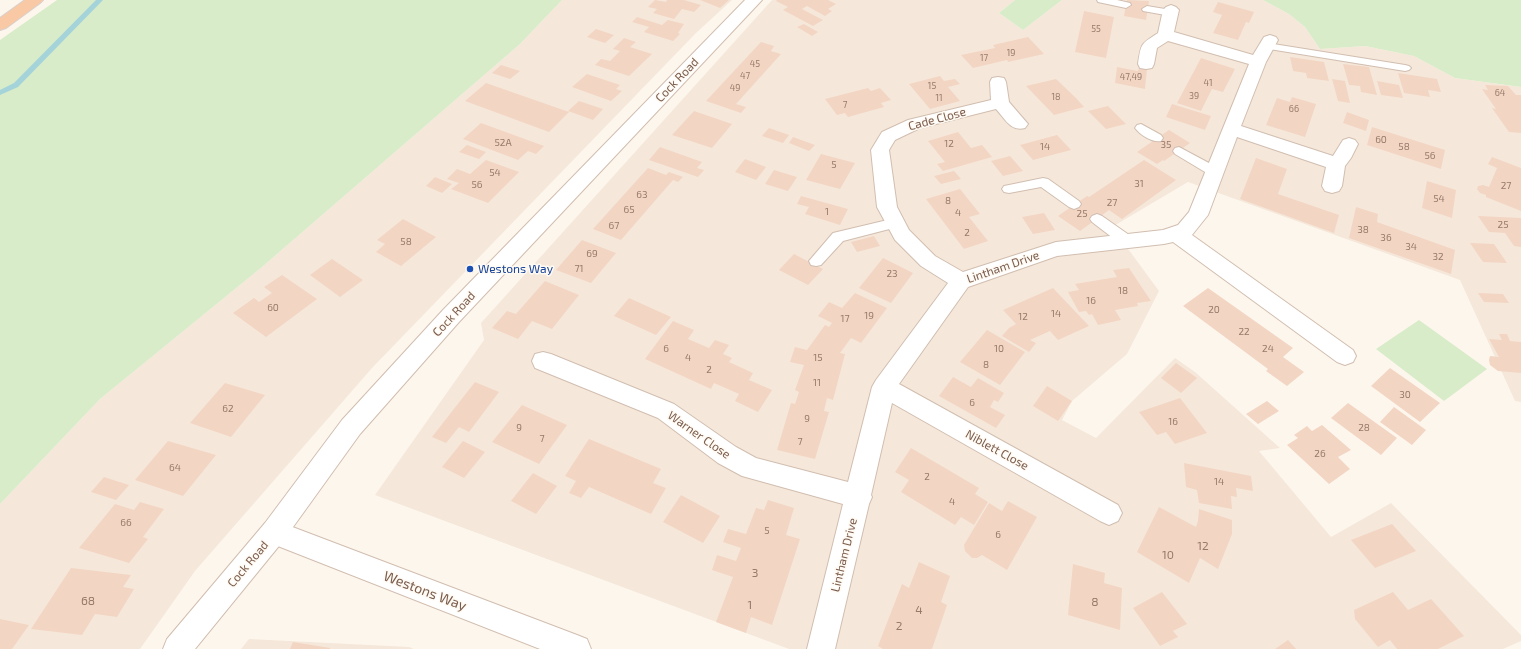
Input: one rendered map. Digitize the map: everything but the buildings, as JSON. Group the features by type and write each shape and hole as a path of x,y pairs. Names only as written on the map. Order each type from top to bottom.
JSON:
{"highway":[{"path":"0,25 36,0"}],"street":[{"name":"Cock Road","path":"177,649 274,532 351,427 451,316 754,0"},
{"path":"1166,35 1171,12"},
{"path":"1146,64 1149,46 1166,35 1265,49"},
{"name":"Lintham Drive","path":"821,649 859,497 884,387 961,281 1056,249 1164,237 1185,230 1198,215 1231,129 1265,49"},
{"path":"998,82 1000,103 1019,124"},
{"name":"Cade Close","path":"961,281 928,261 902,235 887,207 880,150 888,136 914,124 1000,103"},
{"path":"1231,129 1336,164"},
{"path":"1332,186 1336,164 1342,158 1349,144"},
{"path":"1175,233 1345,356"},
{"name":"Warner Close","path":"543,361 666,411 727,456 751,468 859,497"},
{"name":"Niblett Close","path":"884,387 1109,512"},
{"name":"Westons Way","path":"274,532 577,649"}],"lane":[{"path":"1102,0 1126,5"},
{"path":"1147,9 1171,12"},
{"path":"1265,49 1405,68"},
{"path":"1141,128 1157,138"},
{"path":"1179,151 1215,172"},
{"path":"1009,189 1043,182 1074,204"},
{"path":"1097,219 1127,241"},
{"path":"816,260 838,237 896,223"}],"shaded area":[{"path":"562,0 732,0 696,33 372,368 195,571 140,649 0,649 0,504 100,399 262,267 520,44"},
{"path":"772,0 1015,0 999,13 1023,30 1062,0 1263,0 1289,14 1305,27 1320,49 1365,46 1414,56 1455,78 1521,87 1521,402 1515,401 1460,280 1188,182 1112,227 1159,291 1127,354 1072,401 1062,420 1096,438 1175,358 1195,372 1280,448 1259,451 1331,537 1391,503 1521,635 1521,641 1503,649 789,649 375,495 484,340 481,323"},
{"path":"249,639 409,647 414,649 241,649"}],"green space":[{"path":"57,0 562,0 520,44 262,267 100,399 0,504 0,40"},
{"path":"1015,0 1062,0 1023,30 999,13"},
{"path":"1263,0 1521,0 1521,87 1455,78 1414,56 1365,46 1320,49 1305,27 1289,14"},
{"path":"1419,320 1487,369 1444,401 1376,349"}],"waterway":[{"path":"0,93 16,85 100,0"}],"place":[{"name":"Westons Way","path":"470,269"}]}
